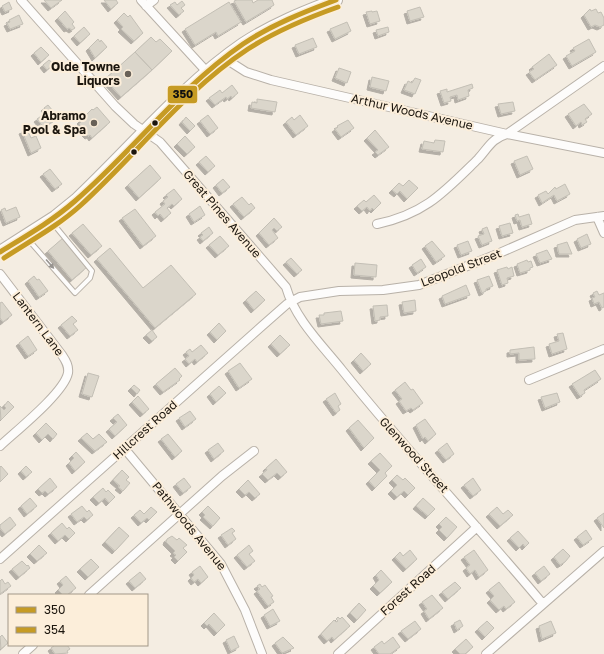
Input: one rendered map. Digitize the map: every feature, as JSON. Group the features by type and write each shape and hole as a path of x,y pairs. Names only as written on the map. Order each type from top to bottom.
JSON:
{"main road":[{"path":"0,252 50,220 76,200 207,72 224,58 287,19 336,0"}],"street":[{"name":"Great Pines Avenue","path":"21,0 115,106 132,123 160,142 286,288 291,302"},
{"path":"154,0 143,3 207,72"},
{"name":"Arthur Woods Avenue","path":"224,58 246,72 271,80 507,134 604,153"},
{"path":"377,224 397,220 424,208 458,178 496,138 507,134 604,66"},
{"path":"600,216 604,233"},
{"name":"Leopold Street","path":"291,302 300,297 316,294 339,291 383,290 419,285 495,255 575,220 600,216"},
{"name":"Lantern Lane","path":"0,274 67,362 68,372 59,389 0,446"},
{"name":"Hillcrest Road","path":"0,559 291,302"},
{"name":"Glenwood Street","path":"291,302 312,332 376,413 543,604"},
{"path":"529,380 604,349"},
{"name":"Pathwoods Avenue","path":"124,448 181,514 227,573 245,610 262,654"},
{"path":"90,594 229,471 254,451"},
{"name":"Forest Road","path":"338,654 477,527"},
{"path":"486,654 604,551"},
{"path":"23,654 32,649"}],"lane":[{"path":"26,236 74,293 90,278 92,271 50,220"}],"building":[{"path":"44,0 62,0 51,8"},
{"path":"104,0 116,0 118,3 111,9"},
{"path":"252,0 253,3 258,0 272,0 274,5 246,22 234,1"},
{"path":"182,1 185,5 181,8 184,11 179,15 170,5 175,2 177,5"},
{"path":"9,2 12,9 5,12 2,6"},
{"path":"229,2 241,22 218,36 216,32 195,45 185,29"},
{"path":"420,7 424,17 410,21 407,11"},
{"path":"590,9 591,11 596,9 598,13 601,12 604,18 604,25 600,27 595,25 591,27 584,15"},
{"path":"65,11 74,22 72,24 75,28 72,30 69,28 67,29 58,18"},
{"path":"377,11 380,21 370,24 366,12"},
{"path":"124,13 128,17 130,15 143,33 134,41 121,29 123,27 117,20"},
{"path":"19,15 23,24 10,29 7,23 10,22 9,20"},
{"path":"347,22 351,31 335,39 330,29"},
{"path":"84,27 90,34 80,43 74,36"},
{"path":"388,27 389,32 378,36 376,30"},
{"path":"151,37 156,42 160,39 172,51 152,70 135,52"},
{"path":"313,38 317,47 299,54 295,45"},
{"path":"98,39 100,42 101,40 107,47 95,58 89,48"},
{"path":"589,39 596,52 572,66 566,56 575,51 573,48"},
{"path":"41,47 49,55 41,62 34,53"},
{"name":"Olde Towne Liquors","path":"135,52 152,70 121,97 105,79"},
{"path":"549,54 557,65 535,80 529,72 534,69 532,67"},
{"path":"49,60 54,64 47,70 43,65"},
{"path":"339,68 351,72 347,83 335,78"},
{"path":"372,77 389,81 386,91 370,87"},
{"path":"415,78 421,80 415,94 404,90 408,81 412,83"},
{"path":"472,84 473,88 468,90 469,96 458,100 457,95 450,97 451,101 444,103 440,91 447,89 447,92"},
{"path":"232,85 238,93 232,98 231,96 227,99 226,97 215,105 209,98 220,90 222,93"},
{"path":"257,99 277,102 275,112 251,108 252,102 257,103"},
{"path":"513,102 515,111 501,114 498,104"},
{"path":"584,104 592,114 585,119 587,122 582,125 581,122 576,126 568,114"},
{"path":"48,105 58,117 44,128 37,119 47,112 44,108"},
{"name":"Abramo Pool & Spa","path":"97,107 110,122 92,138 83,131 85,130 79,124 81,122 80,121 92,109 93,110"},
{"path":"208,115 218,128 210,134 200,121"},
{"path":"300,115 308,126 296,135 286,122 292,117 294,120"},
{"path":"186,117 195,126 190,131 182,122"},
{"path":"348,120 354,128 341,137 335,129 338,127 337,126"},
{"path":"27,129 31,138 36,136 41,148 31,153 22,131"},
{"path":"375,130 389,147 378,155 375,152 378,150 367,138"},
{"path":"185,136 195,147 187,154 177,144"},
{"path":"435,140 445,141 443,152 422,149 424,141 434,143"},
{"path":"206,156 215,166 208,172 199,162"},
{"path":"527,156 533,169 520,175 514,161"},
{"path":"150,165 161,178 139,198 128,185"},
{"path":"50,169 62,184 55,189 43,174"},
{"path":"223,179 230,187 222,193 216,185"},
{"path":"409,180 418,188 407,199 400,191 397,194 392,190 399,183 403,186"},
{"path":"565,184 570,194 557,201 554,195 542,203 538,195 546,191 548,194 555,187 556,189"},
{"path":"174,189 182,199 174,206 172,204 167,208 171,213 164,219 160,214 158,216 155,212 165,204 163,201 168,197 166,195"},
{"path":"374,195 381,203 374,210 372,208 370,211 367,207 362,211 357,206 364,200 366,202"},
{"path":"242,197 249,205 251,203 255,208 244,217 233,204"},
{"path":"200,206 205,215 194,222 189,214"},
{"path":"16,207 20,217 6,223 1,210 5,208 6,211"},
{"path":"135,209 156,236 143,246 122,218"},
{"path":"518,214 519,217 529,214 532,224 522,227 520,220 517,221 515,215"},
{"path":"274,218 282,227 277,231 274,228 272,230 278,238 269,245 259,233"},
{"path":"510,223 513,233 502,236 499,226"},
{"path":"83,224 102,246 91,255 72,233"},
{"path":"209,227 213,233 203,241 200,237 203,235 201,233"},
{"path":"487,227 492,241 482,245 478,236 484,234 482,229"},
{"path":"587,234 591,244 581,248 577,239"},
{"path":"220,236 229,246 218,255 209,245"},
{"path":"63,238 87,267 72,280 48,251"},
{"path":"432,241 445,256 436,262 425,246"},
{"path":"468,241 472,251 461,255 457,245"},
{"path":"567,242 572,254 559,254 557,245"},
{"path":"110,248 143,288 171,265 196,294 155,328 97,259"},
{"path":"547,250 552,259 540,263 536,254"},
{"path":"291,258 302,270 297,274 286,262"},
{"path":"421,259 426,267 417,273 412,265"},
{"path":"527,260 528,262 531,261 533,267 530,268 530,270 520,273 517,264"},
{"path":"355,263 377,265 376,277 354,275"},
{"path":"507,267 508,269 512,267 514,276 507,278 508,283 502,285 497,270"},
{"path":"34,276 37,280 39,279 48,291 39,297 28,281"},
{"path":"489,276 493,286 486,289 486,291 482,293 477,280"},
{"path":"466,285 470,295 445,304 442,296"},
{"path":"256,291 265,300 254,310 246,300"},
{"path":"597,291 599,295 604,293 604,307 602,308 599,302 594,304 592,298 595,297 593,293"},
{"path":"415,300 416,311 404,313 402,302"},
{"path":"2,302 12,315 3,322 0,318 0,303"},
{"path":"387,305 388,316 380,317 380,320 375,321 373,306"},
{"path":"341,311 343,321 321,324 319,315"},
{"path":"72,316 77,321 73,324 78,330 70,336 61,325"},
{"path":"219,323 226,331 217,340 210,332"},
{"path":"152,330 157,337 152,341 146,335"},
{"path":"563,333 567,349 552,354 549,344 559,341 557,334"},
{"path":"280,335 290,345 280,354 271,344"},
{"path":"28,336 37,350 28,356 19,343"},
{"path":"201,345 208,353 197,362 195,359 189,364 185,359 189,356 186,352 190,349 192,352"},
{"path":"534,347 535,359 519,360 519,353 510,354 510,350"},
{"path":"361,353 371,364 363,371 354,360"},
{"path":"240,363 252,379 239,388 228,371"},
{"path":"175,368 182,376 179,379 180,380 163,392 156,384"},
{"path":"595,370 601,379 584,390 585,393 580,396 572,384"},
{"path":"88,373 99,376 92,397 82,394"},
{"path":"405,382 411,390 413,389 423,403 413,410 411,408 406,411 399,401 402,399 395,390"},
{"path":"134,385 140,390 137,394 131,388"},
{"path":"219,386 226,393 216,402 210,394"},
{"path":"335,393 341,404 338,406 340,410 336,413 326,399"},
{"path":"557,393 560,402 545,408 541,397"},
{"path":"138,396 149,409 143,414 132,402"},
{"path":"8,401 14,407 1,420 0,406 4,410 6,408 4,406"},
{"path":"190,411 196,419 185,427 179,418"},
{"path":"118,414 127,425 115,436 109,429 117,422 113,418"},
{"path":"425,419 436,434 428,441 425,437 423,439 416,425"},
{"path":"358,420 374,438 364,448 349,428"},
{"path":"46,423 57,434 53,439 48,434 42,440 36,433"},
{"path":"87,433 93,439 99,434 107,442 95,451 81,438"},
{"path":"168,434 182,451 175,457 161,439"},
{"path":"218,443 224,451 214,459 208,450"},
{"path":"447,443 454,454 446,460 438,450"},
{"path":"76,452 85,462 75,471 69,463 74,458 72,456"},
{"path":"380,453 392,466 385,473 387,476 375,488 369,481 380,470 371,461"},
{"path":"276,459 287,472 281,477 277,473 268,480 262,474"},
{"path":"1,466 8,474 0,482 0,467"},
{"path":"26,466 32,472 26,477 21,471"},
{"path":"122,470 129,477 126,480 130,483 123,491 113,480"},
{"path":"397,475 403,480 405,478 415,488 408,495 404,491 397,497 391,491 397,485 392,480"},
{"path":"50,478 57,487 48,494 45,491 42,493 38,489"},
{"path":"184,478 191,487 183,493 176,484"},
{"path":"473,478 481,490 473,496 464,485"},
{"path":"248,480 260,494 255,498 249,492 245,495 239,489"},
{"path":"103,488 106,492 108,490 115,497 109,503 105,498 99,503 93,497"},
{"path":"30,498 37,506 27,514 21,506"},
{"path":"423,498 435,509 428,516 416,506"},
{"path":"82,506 87,512 89,510 93,515 87,520 84,517 77,522 71,514"},
{"path":"208,506 220,518 213,526 203,517 205,515 202,512"},
{"path":"151,507 157,512 149,520 147,518 141,523 134,515 140,510 144,514"},
{"path":"497,507 503,514 508,510 513,515 500,526 489,514"},
{"path":"604,513 604,528 597,518"},
{"path":"10,517 16,525 5,534 0,528 0,525"},
{"path":"446,517 457,527 447,538 439,530 442,527 439,524"},
{"path":"62,523 67,529 69,527 75,533 69,539 65,535 58,541 51,533"},
{"path":"119,527 129,536 115,551 105,542"},
{"path":"232,528 235,531 232,533 236,539 228,545 221,535"},
{"path":"586,530 592,539 583,545 577,537"},
{"path":"518,531 529,543 525,547 523,544 519,548 510,538"},
{"path":"172,536 177,540 179,538 187,545 183,548 187,552 178,561 174,557 176,555 173,553 175,551 166,542 167,539"},
{"path":"39,545 47,553 37,561 30,554"},
{"path":"249,545 253,551 249,554 255,561 247,567 237,555"},
{"path":"563,549 570,556 560,565 554,557"},
{"path":"410,550 417,559 406,569 395,557 400,552 403,556"},
{"path":"474,550 488,570 479,577 475,570 470,574 466,568 470,565 464,557"},
{"path":"91,559 99,567 88,577 80,569"},
{"path":"22,561 30,568 19,577 12,569"},
{"path":"200,566 208,577 201,583 198,579 194,582 191,578 194,575 192,572"},
{"path":"544,566 550,574 541,581 535,573"},
{"path":"381,570 392,582 380,593 373,586 379,580 376,575"},
{"path":"140,572 146,579 135,588 129,581"},
{"path":"66,576 76,588 68,594 62,594 58,590 63,585 60,581"},
{"path":"2,579 5,584 8,582 11,586 0,594 0,581"},
{"path":"455,582 461,588 448,599 442,592"},
{"path":"499,582 515,602 506,609 504,606 499,610 490,600 494,596 489,590"},
{"path":"260,584 262,587 265,585 273,596 271,597 274,602 268,606 257,591 260,589 257,586"},
{"path":"432,595 443,608 429,619 424,611 427,609 422,602"},
{"path":"359,603 366,610 357,620 350,613"},
{"path":"273,609 280,621 270,626 264,615"},
{"path":"214,613 225,625 217,633 209,624 207,626 204,623"},
{"path":"338,617 340,619 342,617 350,626 334,640 332,637 327,641 321,634 334,620 336,622 338,621 336,619"},
{"path":"460,620 463,626 457,630 454,623"},
{"path":"415,621 421,629 408,639 401,631"},
{"path":"487,621 494,628 485,637 478,629"},
{"path":"551,621 556,633 542,639 539,626"},
{"path":"2,635 8,643 1,649 0,637"},
{"path":"234,636 239,647 231,651 226,640"},
{"path":"283,637 294,648 282,653 275,643"},
{"path":"393,637 400,647 390,654 379,654 374,647 382,641 384,644"},
{"path":"466,639 473,647 465,654 460,654 455,649"},
{"path":"54,646 68,646 70,649 67,651 68,653 55,654 51,648"}],"transit line":[{"name":"350","path":"0,252 48,222 75,201 117,162 177,100 220,61 243,44 276,25 336,0"},
{"name":"354","path":"4,258 72,213 102,185 182,103 225,66 248,49 270,36 303,20 338,7"}],"place":[{"name":"Olde Towne Liquors","path":"128,74"},
{"name":"Abramo Pool & Spa","path":"94,123"}]}
